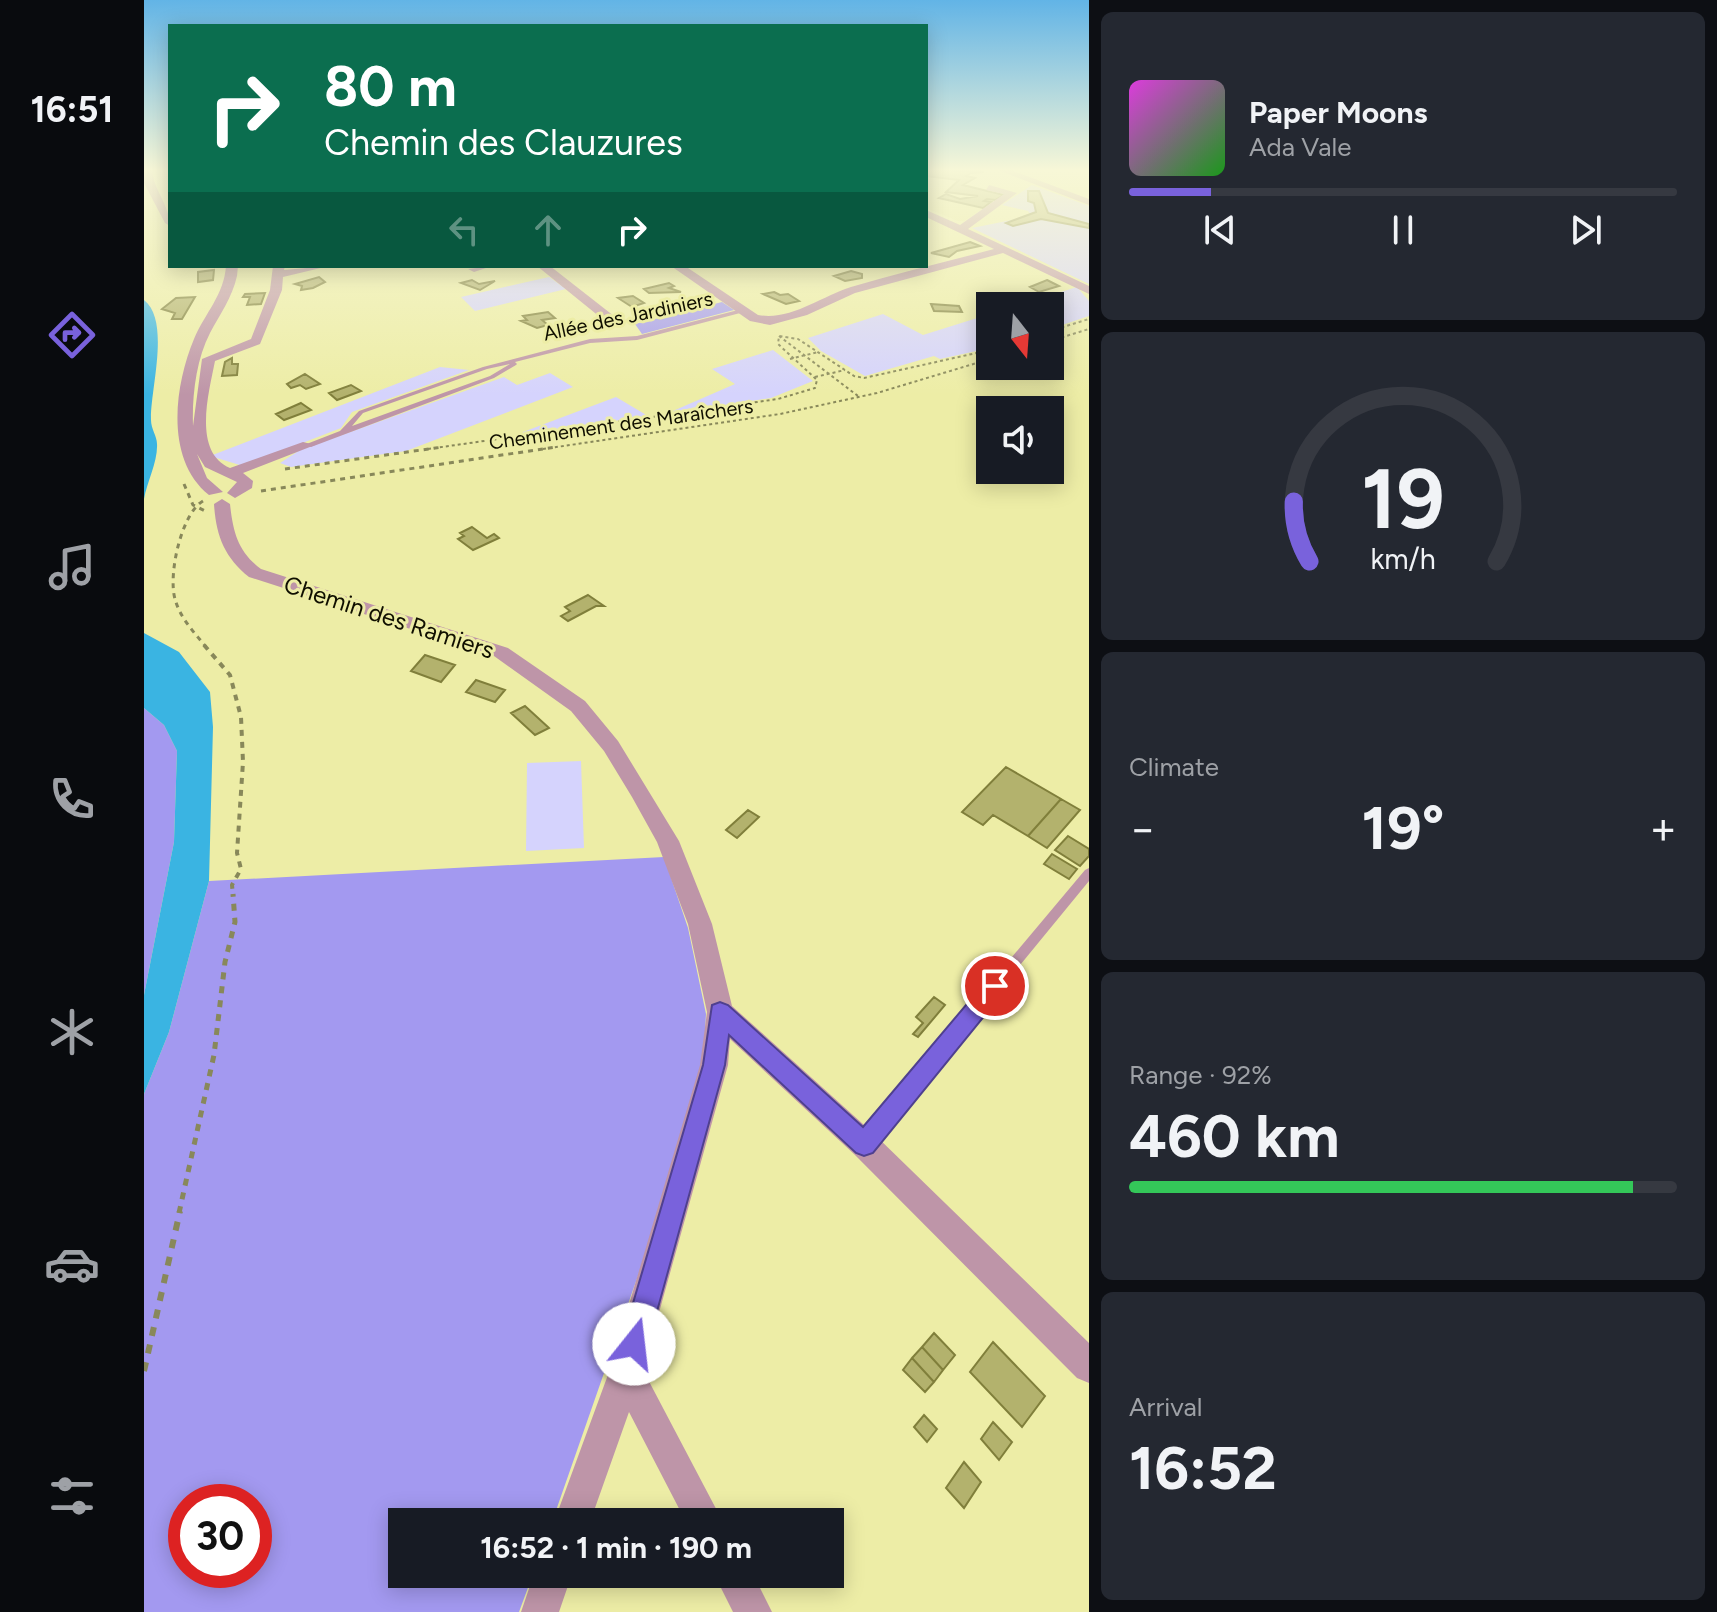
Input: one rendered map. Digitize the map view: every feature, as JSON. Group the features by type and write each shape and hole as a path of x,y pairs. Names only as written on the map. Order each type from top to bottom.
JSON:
{"street":[{"path":"996,244 1089,290"},
{"path":"680,268 754,318 782,319 851,291 1006,249"},
{"path":"226,496 199,482 191,466 186,406 200,341 231,286 232,268"},
{"path":"232,472 215,467 203,451 201,395 209,359 256,341 279,270 301,268"},
{"path":"546,268 615,323"},
{"name":"Allée des Jardiniers","path":"232,472 308,445"},
{"name":"Chemin des Ramiers","path":"232,472 245,481 244,488 226,496 224,534 230,549 255,573 501,652 578,706 611,746 668,841 700,924 720,1012 714,1065 626,1372 577,1508"},
{"path":"720,1012 864,1144 1089,1366"},
{"path":"626,1372 698,1508"},
{"path":"540,1612 548,1588"},
{"path":"740,1588 753,1612"}],"lane":[{"name":"Allée des Jardiniers","path":"343,432 361,412 485,368 590,341 637,338 742,311"},
{"name":"Allée des Jardiniers","path":"308,445 495,375 522,360"},
{"path":"485,368 497,371 495,375"},
{"path":"864,1144 1089,873"}],"path":[{"path":"1064,327 1089,319"},
{"path":"1064,337 1089,329"},
{"path":"845,370 815,377 790,359 778,344 779,336 789,335 858,378 976,354"},
{"path":"787,342 859,396"},
{"path":"790,359 818,352"},
{"name":"Cheminement des Maraîchers","path":"226,496 780,414 859,396 976,363"},
{"path":"290,470 778,399 815,388 815,377"},
{"path":"144,1371 214,1055 225,962 235,922 232,885 241,869 237,853 241,734 235,687 230,675 180,613 174,597 173,581 184,520 193,505 226,496"}],"shaded area":[{"path":"1006,244 1089,244 1089,284"},
{"path":"549,277 566,289 475,311 461,297"},
{"path":"1077,287 1089,301 1089,316 1064,324 1064,292 1061,292"},
{"path":"722,302 734,310 642,334 635,324"},
{"path":"883,314 923,335 976,318 976,351 940,359 934,356 865,376 821,351 808,338"},
{"path":"773,350 813,381 771,398 666,414 735,384 712,369"},
{"path":"440,367 469,370 352,412 341,428 243,466 210,456"},
{"path":"550,373 573,387 406,451 291,467 280,463 300,450 504,377 517,385"},
{"path":"616,397 648,416 522,434 523,432"},
{"path":"144,708 164,725 177,751 174,842 144,995"},
{"path":"581,761 584,848 526,851 527,763"},
{"path":"664,857 688,928 706,1014 703,1066 663,1204 557,1508 388,1508 388,1588 528,1588 519,1612 144,1612 144,1094 169,1032 209,881"}],"water":[{"path":"144,300 152,310 158,339 151,420 157,451 144,499"},
{"path":"144,633 179,652 210,692 213,727 209,881 169,1032 144,1094 144,995 174,842 177,751 164,725 144,708"}],"building":[{"path":"962,244 980,246 957,251 949,257 931,253"},
{"path":"214,270 213,280 198,282 198,272"},
{"path":"851,271 862,274 862,278 845,281 834,276"},
{"path":"319,277 325,282 313,288 301,290 302,286 295,284"},
{"path":"472,280 479,284 495,281 480,290 461,283"},
{"path":"1047,280 1059,286 1039,292 1030,287"},
{"path":"669,283 674,286 669,288 681,292 649,293 644,289"},
{"path":"265,293 261,304 247,305 250,297 243,297 245,294"},
{"path":"763,294 788,294 799,301 786,304"},
{"path":"633,296 644,303 632,307 618,298"},
{"path":"195,297 182,319 172,319 175,313 162,309 176,298"},
{"path":"683,300 690,305 663,315 655,309"},
{"path":"931,304 959,306 962,312 934,311"},
{"path":"548,312 555,318 542,320 548,325 537,328 521,321 527,320 523,316"},
{"path":"232,358 232,364 238,364 237,375 222,376 225,362"},
{"path":"305,374 320,384 306,389 300,385 291,388 287,384"},
{"path":"351,385 361,391 337,400 329,393"},
{"path":"301,403 311,410 284,420 276,414"},
{"path":"472,527 487,538 494,534 499,538 473,550 458,539 464,536 460,533"},
{"path":"588,595 604,606 596,606 568,621 561,616 570,611 565,607"},
{"path":"425,655 455,665 441,682 411,671"},
{"path":"476,680 505,690 495,702 466,692"},
{"path":"525,706 549,728 535,735 511,713"},
{"path":"1006,767 1061,799 1028,836 993,815 983,825 962,812"},
{"path":"1061,799 1080,810 1047,848 1028,836"},
{"path":"748,810 759,817 737,838 726,830"},
{"path":"1068,836 1089,849 1089,856 1080,866 1055,850"},
{"path":"1052,854 1077,869 1069,879 1044,864"},
{"path":"934,997 945,1005 918,1037 913,1034 923,1023 916,1017"},
{"path":"934,1333 955,1355 943,1370 922,1347"},
{"path":"993,1342 1045,1396 1022,1427 970,1372"},
{"path":"922,1347 943,1370 934,1382 912,1358"},
{"path":"912,1358 934,1382 925,1392 903,1370"},
{"path":"924,1415 937,1429 927,1442 914,1427"},
{"path":"993,1422 1012,1442 999,1460 981,1439"},
{"path":"964,1462 981,1482 964,1508 946,1488"}],"route":[{"path":"634,1344 714,1065 720,1012 864,1144 995,986"}]}
